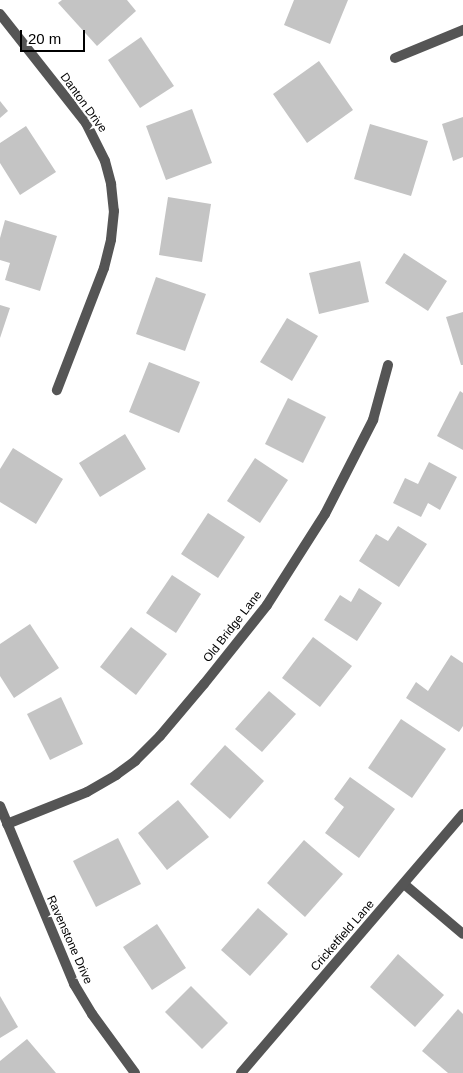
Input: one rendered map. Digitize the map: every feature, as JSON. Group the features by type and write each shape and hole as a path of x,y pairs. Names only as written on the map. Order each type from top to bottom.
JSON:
{"street":[{"name":"Danton Drive","path":"0,14 86,123 105,161 111,184 114,212 111,240 104,268 57,390"},
{"path":"395,58 463,30"},
{"name":"Old Bridge Lane","path":"7,824 87,792 116,775 135,761 160,736 204,684 267,605 325,514 373,420 388,365"},
{"name":"Ravenstone Drive","path":"0,806 74,984 92,1014 135,1073"},
{"name":"Cricketfield Lane","path":"240,1073 463,814"},
{"path":"404,884 463,934"}],"building":[{"path":"62,0 127,0 136,11 97,46 58,3"},
{"path":"294,0 348,0 330,44 284,25"},
{"path":"141,37 174,86 140,108 108,60"},
{"path":"319,61 353,110 307,143 273,94"},
{"path":"0,101 8,111 0,118"},
{"path":"192,109 212,163 166,180 146,126"},
{"path":"463,117 463,157 453,161 442,124"},
{"path":"370,124 428,141 411,196 354,179"},
{"path":"26,126 56,172 20,195 0,163 0,143"},
{"path":"168,197 211,204 202,262 159,255"},
{"path":"5,220 57,236 40,291 5,280 10,263 0,260 0,238"},
{"path":"404,253 447,281 428,311 385,283"},
{"path":"360,261 369,302 319,314 309,273"},
{"path":"156,277 206,294 185,351 136,334"},
{"path":"0,305 10,308 0,338"},
{"path":"463,312 463,365 461,365 446,317"},
{"path":"287,318 318,336 292,381 260,362"},
{"path":"149,362 200,382 179,433 129,412"},
{"path":"460,391 463,393 463,450 437,436"},
{"path":"288,398 326,417 303,463 265,444"},
{"path":"125,434 146,469 100,497 79,463"},
{"path":"13,448 63,479 36,524 0,502 0,469"},
{"path":"255,458 288,480 260,523 227,501"},
{"path":"429,462 457,477 440,510 428,503 421,517 393,503 405,478 418,484"},
{"path":"208,513 245,537 218,578 181,554"},
{"path":"398,526 427,544 399,587 359,561 376,534 388,541"},
{"path":"172,575 201,594 176,633 146,613"},
{"path":"359,588 382,603 357,641 324,620 340,595 351,602"},
{"path":"30,624 59,668 14,698 0,676 0,644"},
{"path":"131,627 167,654 136,695 100,667"},
{"path":"313,637 352,666 320,707 282,678"},
{"path":"451,655 463,663 463,726 459,732 406,698 416,682 428,691"},
{"path":"269,691 296,714 262,752 235,729"},
{"path":"61,697 83,744 50,760 27,714"},
{"path":"401,719 446,749 412,798 368,768"},
{"path":"225,745 264,781 230,819 190,784"},
{"path":"350,777 395,809 359,858 325,833 344,807 334,799"},
{"path":"178,800 209,837 167,870 138,833"},
{"path":"118,838 141,884 96,907 73,861"},
{"path":"304,840 343,874 305,917 267,883"},
{"path":"258,908 288,934 250,976 221,950"},
{"path":"157,924 186,968 152,990 123,947"},
{"path":"398,954 444,995 415,1027 370,987"},
{"path":"191,986 228,1023 202,1049 165,1012"},
{"path":"0,996 18,1027 0,1038"},
{"path":"458,1009 463,1014 463,1073 448,1073 422,1051"},
{"path":"27,1039 56,1073 0,1073 0,1061"}]}
